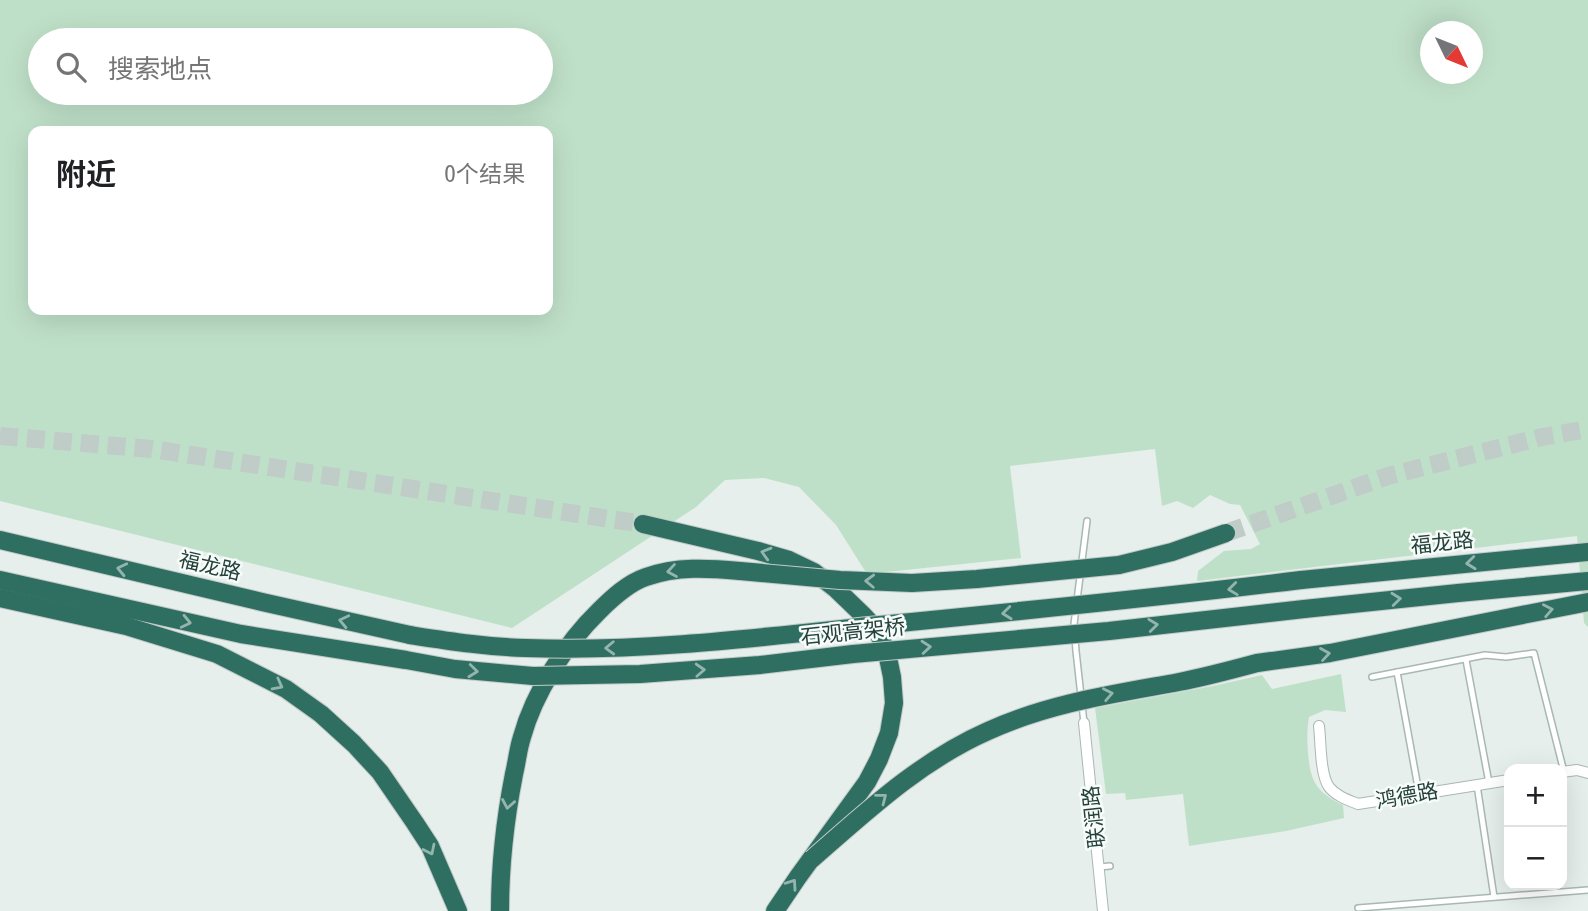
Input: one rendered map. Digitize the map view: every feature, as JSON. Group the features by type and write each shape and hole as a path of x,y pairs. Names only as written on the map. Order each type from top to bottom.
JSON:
{"highway":[{"path":"643,524 789,560 814,572 836,589 877,630 887,653 894,703 889,733 879,759 867,782 775,911"},
{"path":"500,911 504,830 522,737 535,702 583,626 612,598 643,578 673,569 703,568 840,580 912,583 977,579 1119,565 1172,552 1226,533"},
{"name":"福龙路","path":"0,540 410,635"},
{"name":"福龙路","path":"1301,580 1588,552"},
{"name":"石观高架桥","path":"0,580 241,634 455,669 533,676 640,674 760,665 1588,581"},
{"name":"石观高架桥","path":"410,635 526,648 644,647 1171,596 1301,580"},
{"path":"0,598 126,626 217,654 286,689 354,744 380,772 430,846 458,911"},
{"path":"812,859 910,776 987,731 1038,711 1257,663 1330,653 1588,603"}],"street":[{"name":"联润路","path":"1084,723 1103,911"},
{"name":"鸿德路","path":"1320,726 1328,785 1358,804 1504,781"},
{"path":"1567,771 1577,770 1588,773"}],"lane":[{"path":"1084,723 1074,624 1087,521"},
{"path":"1372,677 1489,654 1506,657 1534,653 1561,764"},
{"path":"1466,660 1489,783"},
{"path":"1398,672 1419,793"},
{"path":"1477,785 1494,897"},
{"path":"1099,867 1110,866"},
{"path":"1358,908 1588,890"}],"green space":[{"path":"0,0 1588,0 1588,627 1584,623 1577,536 1197,581 1198,571 1224,551 1251,549 1260,544 1240,505 1230,504 1210,495 1193,508 1177,501 1162,506 1155,449 1010,466 1021,558 867,574 836,525 799,487 764,478 725,480 696,507 512,628 0,501"},
{"path":"1341,674 1346,712 1325,710 1309,717 1307,739 1309,762 1316,785 1343,805 1344,818 1286,831 1189,846 1183,794 1126,800 1125,793 1106,794 1095,708 1262,675 1272,689"}],"tunnel":[{"path":"1226,533 1388,476 1542,437 1588,429"},
{"path":"0,436 152,449 643,524"}]}
